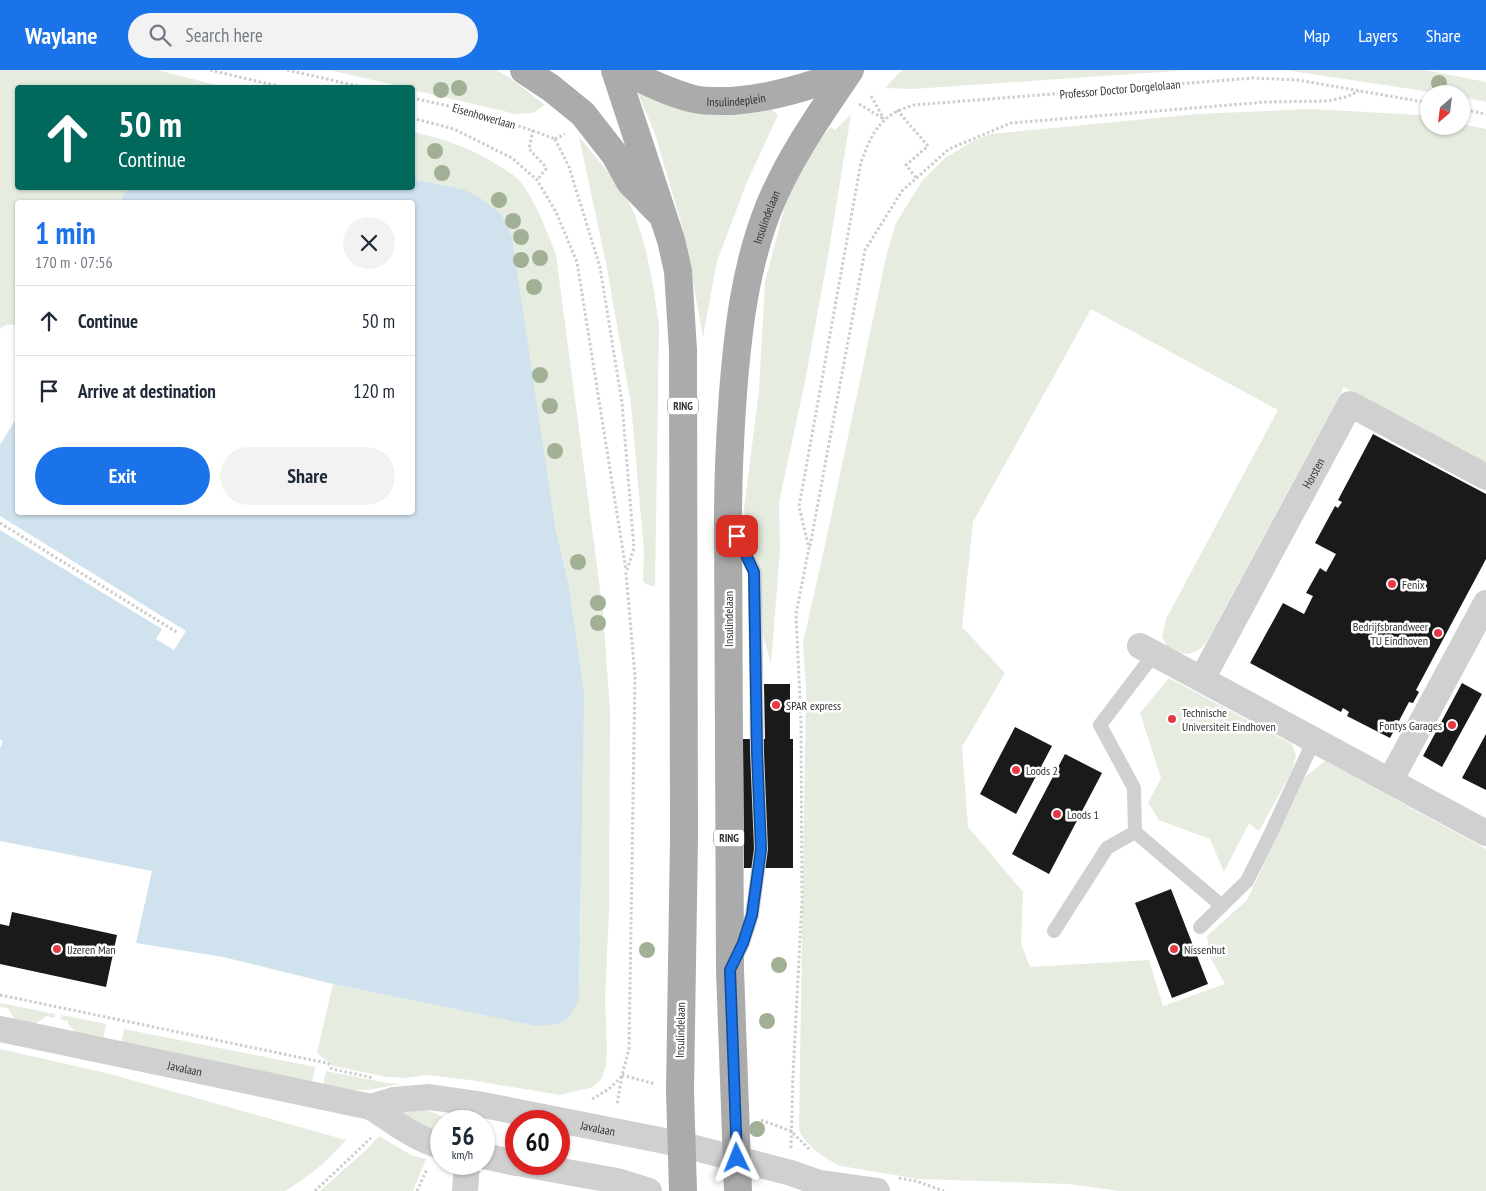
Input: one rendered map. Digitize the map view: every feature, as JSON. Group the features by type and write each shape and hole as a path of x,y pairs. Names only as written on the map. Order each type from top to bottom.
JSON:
{"main road":[{"path":"524,70 551,88 583,114 615,155 630,182 664,217"},
{"name":"Insulindelaan","path":"615,70 664,217 678,271 683,350 684,838 680,1044 680,1144 683,1191"},
{"name":"Insulindeplein","path":"622,70 670,92 696,100 720,101 767,97 802,89 849,71"},
{"name":"Insulindelaan","path":"738,1191 730,970 728,519 728,464 737,341 747,278 769,207 800,145 849,71"}],"street":[{"name":"Horsten","path":"1202,679 1350,404 1486,477"},
{"path":"1390,781 1486,603"},
{"path":"1147,650 1486,833"},
{"name":"Javalaan","path":"0,1029 370,1106 399,1126 430,1142"},
{"name":"Javalaan","path":"370,1106 394,1100 429,1097 467,1110"},
{"name":"Javalaan","path":"495,1116 680,1144 791,1173 819,1183 877,1191"},
{"path":"570,1172 617,1181 648,1191"},
{"path":"465,1191 466,1175"}],"lane":[{"path":"1147,650 1100,725 1134,788 1135,832 1222,906"},
{"path":"1200,927 1247,881 1314,740"},
{"path":"1054,931 1108,848 1135,832"}],"path":[{"path":"210,70 273,85"},
{"path":"287,70 353,85"},
{"name":"Professor Doctor Dorgelolaan","path":"884,119 897,110 930,103 1253,78 1298,80 1420,101"},
{"name":"Professor Doctor Dorgelolaan","path":"916,179 949,149 1011,123 1266,102 1328,100 1346,97 1360,91"},
{"path":"871,96 884,119"},
{"name":"Eisenhowerlaan","path":"415,99 460,108 533,130 554,139 569,167 600,267 622,403 634,548 626,573"},
{"path":"860,104 884,119"},
{"path":"791,1131 802,900 800,722 796,614 865,250 902,191 916,179 906,165 928,146 897,110"},
{"path":"1470,111 1486,114"},
{"name":"Eisenhowerlaan","path":"415,119 454,129 481,141 512,158 536,180"},
{"path":"809,548 799,507 862,162 874,135 884,119"},
{"path":"533,130 529,149 546,169 536,180 556,212 577,262 626,573 635,676 629,1050 622,1075"},
{"path":"0,523 178,634"},
{"path":"0,995 328,1063 332,1068 375,1078"},
{"path":"315,1191 377,1132 370,1106"}],"shaded area":[{"path":"0,70 157,70 216,85 15,85 15,190 127,190 120,200 15,200 15,325 6,325 0,329"},
{"path":"329,70 496,70 510,78 545,105 533,113 516,114 415,90 415,85 394,85"},
{"path":"902,70 1191,70 913,89 885,88"},
{"path":"1285,70 1425,70 1486,82 1486,102 1470,99 1470,85 1420,85 1420,90"},
{"path":"638,93 671,104 769,107 778,115 747,182 717,261 703,337 684,233 655,134"},
{"name":"Technische Universiteit Eindhoven","path":"1312,109 1420,115 1420,135 1470,135 1470,126 1486,129 1486,465 1344,387 1207,641 1198,650 1186,654 1169,650 1162,637 1166,619 1278,410 1091,309 973,522 962,627 1005,673 962,747 968,827 1023,892 1021,944 1030,967 1149,960 1163,1006 1225,984 1210,957 1207,936 1247,900 1305,777 1325,761 1486,849 1486,1191 1120,1191 1068,1184 919,1179 841,1166 829,1160 809,1145 799,1128 806,688 803,643 887,253 896,223 922,181 945,158 973,141 991,134 1198,114"},
{"path":"851,114 805,381 779,502 780,550 771,664 759,621 747,544 744,508 759,391 765,282 787,198 812,149 831,127 835,130"},
{"path":"415,132 437,138 471,151 510,173 525,189 545,226 556,255 603,612 610,710 609,911 605,999 606,1065 602,1078 593,1087 560,1095 427,1075 404,1078 387,1077 333,1066 317,1053 333,984 536,1026 579,998 581,896 574,622 569,586 555,526 462,189 415,179"},
{"path":"579,137 609,174 629,203 643,240 653,283 659,326 655,587 643,581 644,551 631,404 606,263"},
{"path":"1169,678 1292,744 1296,755 1292,771 1259,831 1249,823 1224,872 1210,839 1159,820 1148,803 1161,778 1140,713"},
{"path":"0,1003 55,1014 55,1018 47,1016 34,1025 15,1020 8,1008 0,1007"},
{"path":"61,1015 106,1024 103,1039 77,1034 68,1024 68,1021 60,1019"},
{"path":"124,1029 315,1067 312,1083 121,1044"},
{"path":"0,1049 110,1074 346,1140 317,1168 285,1191 0,1191"},
{"path":"326,1071 400,1084 368,1090 349,1090 323,1084"},
{"path":"383,1107 410,1107 430,1111 430,1129 417,1126"},
{"path":"379,1136 411,1155 426,1159 413,1191 320,1191 367,1149"}],"water":[{"name":"IJzeren Man","path":"415,179 462,189 479,197 501,214 512,238 555,526 569,586 584,694 579,998 568,1018 564,1021 553,1025 536,1026 333,984 223,957 136,943 152,871 0,841 0,748 3,741 0,739 0,445 15,420 15,515 415,515 415,200 120,200 127,190 415,190"}],"pier":[{"path":"0,516 186,631 174,650 156,639 162,629 0,530"}],"building":[{"name":"Fenix","path":"1373,434 1486,494 1486,559 1416,690 1419,692 1413,703 1409,702 1390,738 1347,716 1349,712 1343,708 1341,712 1250,663 1283,603 1304,614 1313,596 1306,593 1320,568 1326,572 1336,554 1315,543 1335,506 1338,508 1342,502 1338,500"},
{"name":"Fontys Garages","path":"1462,683 1482,694 1442,767 1423,756"},
{"path":"764,684 790,684 790,739 793,739 793,868 744,868 743,739 765,739"},
{"name":"Loods 2","path":"1015,727 1052,746 1016,814 980,794"},
{"path":"1486,734 1486,790 1462,778"},
{"name":"Loods 1","path":"1065,754 1102,773 1049,874 1012,854"},
{"name":"Nissenhut","path":"1171,889 1208,984 1172,998 1135,903"},
{"name":"IJzeren Man","path":"12,912 117,935 106,987 0,964 0,924 9,926"}],"place":[{"name":"Fenix","path":"1392,584"},
{"name":"Bedrijfsbrandweer TU Eindhoven","path":"1438,633"},
{"name":"SPAR express","path":"776,705"},
{"name":"Technische Universiteit Eindhoven","path":"1172,719"},
{"name":"Fontys Garages","path":"1452,725"},
{"name":"Loods 2","path":"1016,770"},
{"name":"Loods 1","path":"1057,814"},
{"name":"IJzeren Man","path":"57,949"},
{"name":"Nissenhut","path":"1174,949"}],"route":[{"path":"737,536 754,572 757,752 761,849 752,915 743,943 730,970 737,1158"}]}
